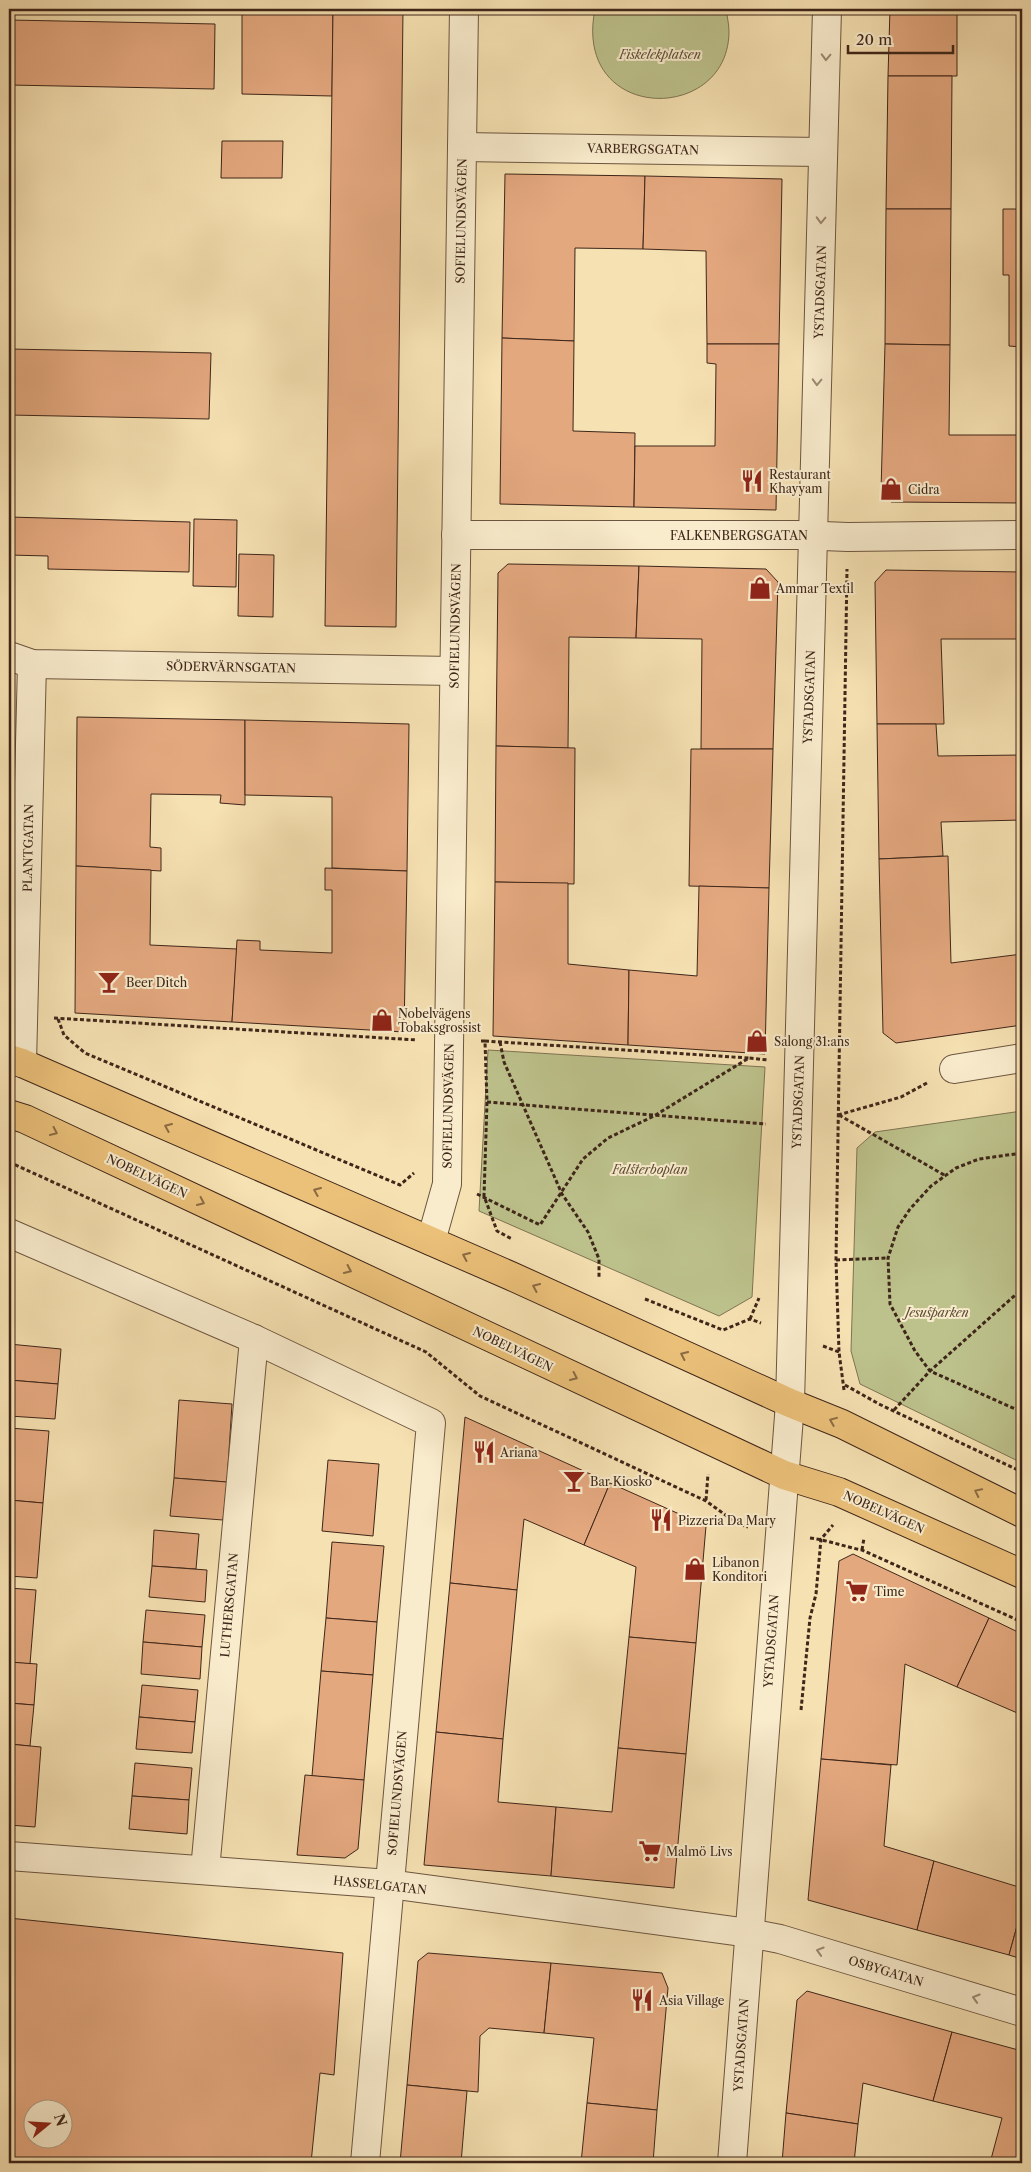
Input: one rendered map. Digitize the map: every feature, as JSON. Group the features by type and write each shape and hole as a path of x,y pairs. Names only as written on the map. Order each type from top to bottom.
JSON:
{"main road":[{"path":"16,1061 431,1241 790,1403 842,1424 1022,1513"},
{"name":"NOBELVÄGEN","path":"9,1114 25,1119 784,1475 839,1492 1022,1574"}],"street":[{"name":"SOFIELUNDSVÄGEN","path":"431,1241 446,1184 464,9"},
{"name":"YSTADSGATAN","path":"732,2163 790,1403 827,9"},
{"name":"VARBERGSGATAN","path":"462,147 823,152"},
{"name":"FALKENBERGSGATAN","path":"456,535 813,535 848,537 1022,535"},
{"name":"SÖDERVÄRNSGATAN","path":"21,660 454,671"},
{"name":"PLANTGATAN","path":"16,1061 21,660"},
{"path":"954,1069 1022,1058"},
{"path":"9,1233 254,1339"},
{"name":"SOFIELUNDSVÄGEN","path":"254,1339 431,1423 365,2163"},
{"name":"LUTHERSGATAN","path":"205,1870 254,1339"},
{"name":"HASSELGATAN","path":"9,1856 389,1884 749,1933"},
{"name":"OSBYGATAN","path":"749,1933 780,1939 1022,2012"}],"path":[{"path":"58,1019 64,1035 85,1052 400,1185 418,1170"},
{"path":"485,1041 750,1058"},
{"path":"500,1042 504,1062 562,1194 588,1232 599,1259 599,1279"},
{"path":"484,1196 540,1225 562,1194 583,1159 608,1138 654,1116 742,1063"},
{"path":"838,1114 901,1097 954,1069"},
{"path":"487,1102 761,1124"},
{"path":"838,1114 946,1176"},
{"path":"838,1114 836,1260 839,1352 844,1385 1022,1472"},
{"path":"1022,1153 979,1159 956,1168 931,1186 910,1209 898,1227 888,1258 890,1304 915,1351 930,1371 1022,1412"},
{"path":"9,1162 426,1352 480,1396"},
{"path":"836,1260 888,1258"},
{"path":"894,1410 930,1371 1022,1289"},
{"path":"987,1606 990,1598"}],"green space":[{"name":"Fiskelekplatsen","path":"595,9 726,9 729,32 722,62 704,84 680,96 653,98 627,91 606,74 594,47"},
{"name":"Falsterboplan","path":"488,1050 765,1067 752,1297 719,1316 479,1211"},
{"name":"Jesusparken","path":"1022,1111 1022,1463 860,1384 851,1351 857,1148 875,1132"}],"building":[{"path":"242,9 333,9 332,96 242,94"},
{"path":"333,9 403,9 396,627 325,626"},
{"path":"890,9 957,9 957,76 888,76"},
{"path":"9,20 215,24 214,89 9,85"},
{"path":"888,76 952,76 951,209 886,209"},
{"path":"222,141 283,141 282,178 221,178"},
{"path":"505,174 645,176 643,249 575,248 574,341 502,338"},
{"path":"645,176 782,179 779,344 707,344 706,251 643,249"},
{"path":"886,209 951,209 950,345 885,344"},
{"path":"1003,209 1022,209 1022,347 1009,346 1009,275 1003,275"},
{"path":"502,338 574,341 573,431 635,433 634,507 500,504"},
{"path":"707,344 779,344 776,510 634,507 635,446 715,446 716,364 707,363"},
{"path":"885,344 950,345 949,435 1022,435 1022,503 891,502 881,491"},
{"path":"9,349 211,353 209,419 9,415"},
{"path":"9,517 190,522 189,572 48,569 48,556 9,555"},
{"path":"194,519 237,520 236,587 193,586"},
{"path":"239,554 274,555 273,617 238,616"},
{"path":"508,564 639,566 636,638 569,637 568,748 496,746 498,573"},
{"path":"639,566 766,569 778,582 773,749 701,749 702,639 636,638"},
{"path":"886,570 1022,572 1022,639 941,639 944,724 877,724 875,582"},
{"path":"77,717 245,720 245,805 220,803 221,795 151,794 150,847 161,848 161,871 76,866"},
{"path":"245,720 409,724 407,871 332,868 332,797 245,795"},
{"path":"877,724 936,724 938,756 1022,755 1022,820 941,822 943,856 879,859"},
{"path":"496,746 575,748 574,884 495,882"},
{"path":"691,749 773,749 769,888 689,886"},
{"path":"948,856 951,963 1022,954 1022,1025 896,1043 883,1033 879,859"},
{"path":"76,866 151,870 150,945 237,949 232,1022 75,1013"},
{"path":"325,868 407,871 404,1032 232,1022 237,940 260,941 260,950 332,953 332,890 325,890"},
{"path":"495,882 568,883 568,964 629,970 628,1045 493,1036"},
{"path":"699,886 769,888 765,1054 628,1045 629,970 697,976"},
{"path":"9,1344 61,1349 58,1384 9,1380"},
{"path":"9,1380 58,1384 55,1419 9,1416"},
{"path":"179,1400 232,1404 227,1482 174,1478"},
{"path":"465,1417 610,1483 584,1545 524,1519 517,1590 450,1583"},
{"path":"9,1428 49,1431 43,1503 9,1500"},
{"path":"328,1460 379,1464 373,1536 322,1531"},
{"path":"174,1478 227,1482 223,1520 170,1516"},
{"path":"610,1483 706,1526 696,1643 629,1637 636,1567 584,1545"},
{"path":"9,1500 43,1503 37,1578 9,1576"},
{"path":"154,1530 199,1534 196,1569 152,1566"},
{"path":"332,1542 384,1546 377,1622 326,1618"},
{"path":"853,1554 989,1618 957,1687 905,1664 897,1765 821,1759 839,1561"},
{"path":"152,1566 207,1570 205,1602 149,1597"},
{"path":"450,1583 517,1590 503,1739 436,1732"},
{"path":"9,1588 36,1590 30,1664 9,1662"},
{"path":"146,1610 205,1615 202,1647 143,1642"},
{"path":"326,1618 377,1622 373,1675 321,1671"},
{"path":"989,1618 1022,1634 1022,1715 957,1687"},
{"path":"629,1637 696,1643 686,1754 618,1748"},
{"path":"143,1642 202,1647 200,1679 141,1674"},
{"path":"9,1662 37,1664 34,1705 9,1703"},
{"path":"321,1671 373,1675 364,1780 312,1776"},
{"path":"142,1685 198,1690 195,1722 139,1717"},
{"path":"9,1703 34,1705 30,1746 9,1744"},
{"path":"139,1717 195,1722 192,1753 136,1749"},
{"path":"436,1732 503,1739 498,1802 556,1807 551,1876 424,1865"},
{"path":"9,1744 41,1747 35,1827 9,1825"},
{"path":"618,1748 686,1754 674,1888 551,1876 556,1807 612,1812"},
{"path":"821,1759 891,1765 884,1846 934,1861 917,1930 808,1900"},
{"path":"135,1763 192,1768 189,1800 132,1796"},
{"path":"305,1775 364,1780 358,1849 345,1858 297,1855"},
{"path":"132,1796 189,1800 187,1834 129,1829"},
{"path":"934,1861 1022,1888 1022,1908 1009,1955 917,1930"},
{"path":"1022,1908 1022,1959 1009,1955"},
{"path":"9,1918 343,1953 334,2075 320,2073 311,2163 9,2163"},
{"path":"428,1953 551,1963 544,2033 489,2028 480,2036 478,2092 407,2085 418,1961"},
{"path":"551,1963 662,1973 668,1988 657,2110 587,2103 594,2038 544,2033"},
{"path":"807,1991 952,2032 933,2101 863,2083 858,2124 786,2113 797,2000"},
{"path":"952,2032 1022,2051 1022,2163 990,2163 1002,2118 933,2101"},
{"path":"407,2085 467,2091 461,2163 400,2163"},
{"path":"587,2103 657,2110 653,2163 581,2163"},
{"path":"786,2113 858,2124 854,2163 782,2163"}],"place":[{"name":"Restaurant Khayyam","path":"752,481"},
{"name":"Cidra","path":"891,489"},
{"name":"Ammar Textil","path":"760,588"},
{"name":"Beer Ditch","path":"109,982"},
{"name":"Nobelvägens Tobaksgrossist","path":"382,1020"},
{"name":"Salong 31:ans","path":"757,1041"},
{"name":"Ariana","path":"484,1452"},
{"name":"Bar Kiosko","path":"574,1481"},
{"name":"Pizzeria Da Mary","path":"661,1520"},
{"name":"Libanon Konditori","path":"695,1569"},
{"name":"Time","path":"857,1591"},
{"name":"Malmö Livs","path":"650,1851"},
{"name":"Asia Village","path":"642,2000"}]}
